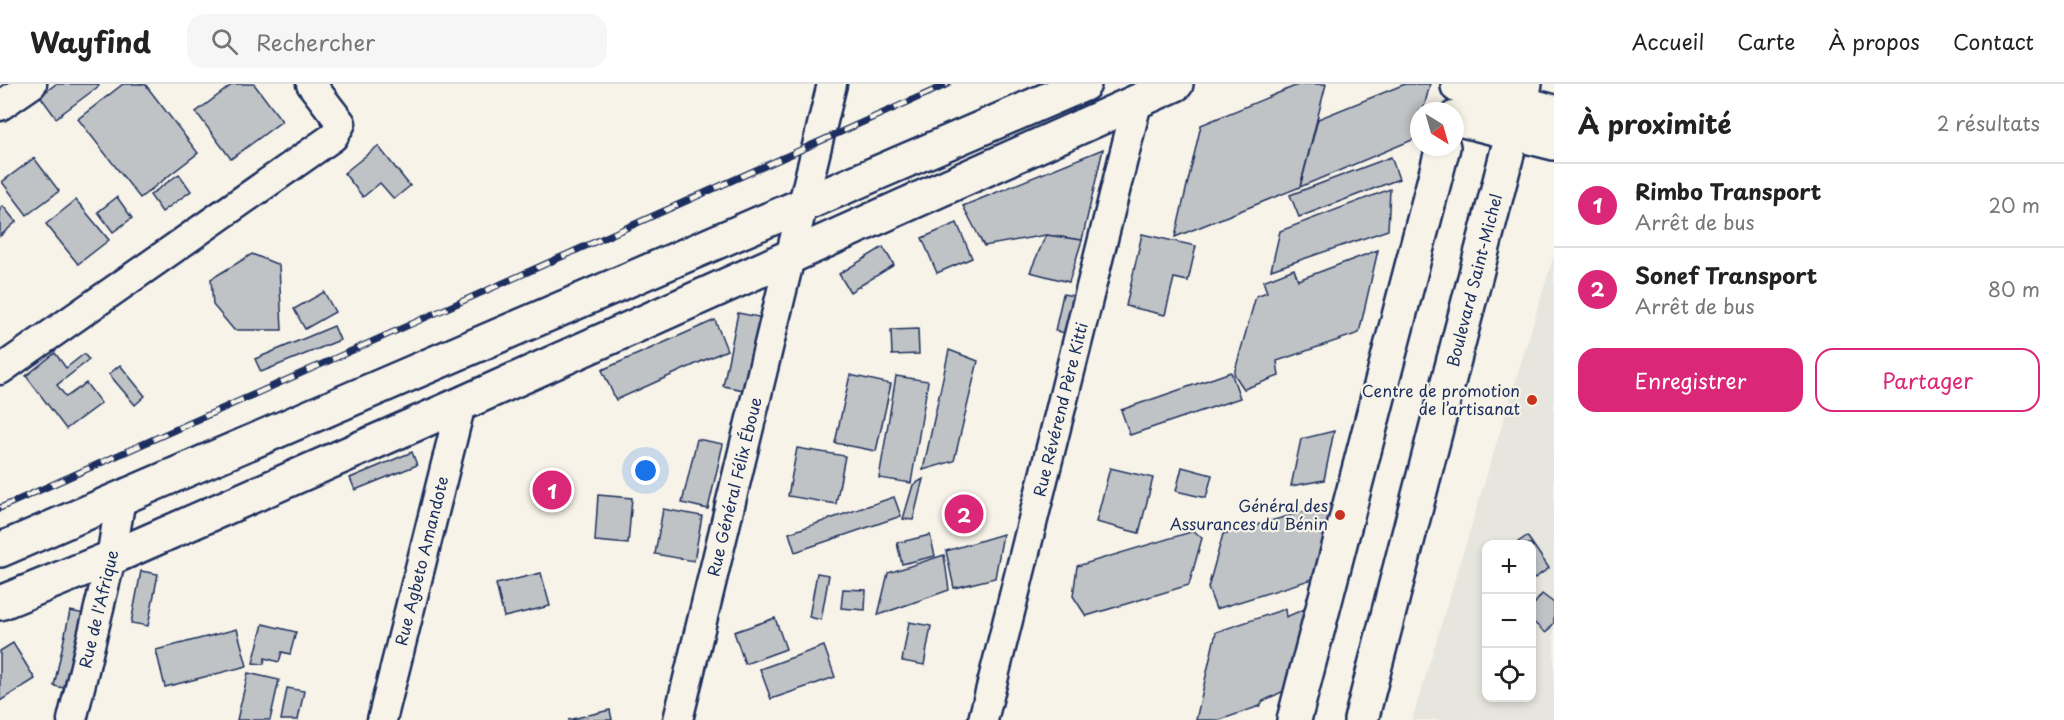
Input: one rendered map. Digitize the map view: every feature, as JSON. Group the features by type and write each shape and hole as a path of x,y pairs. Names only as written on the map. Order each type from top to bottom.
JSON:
{"main road":[{"path":"0,550 1084,84"},
{"path":"0,603 111,558 461,404 792,253 1176,84"},
{"path":"1456,94 1554,112"},
{"path":"1464,116 1519,106"},
{"path":"1519,106 1554,143"},
{"name":"Boulevard Saint-Michel","path":"1361,720 1519,106"},
{"path":"1294,720 1441,156"}],"street":[{"path":"0,106 32,84"},
{"path":"0,370 333,136 341,123 311,84"},
{"name":"Rue Général Félix Éboue","path":"678,720 832,84"},
{"name":"Rue Révérend Père Kitti","path":"983,720 1138,99"},
{"name":"Rue Agbeto Amandote","path":"382,720 461,404"},
{"name":"Rue de l'Afrique","path":"72,720 111,558 121,498"}],"shaded area":[{"name":"Centre de promotion de l’artisanat","path":"1554,255 1554,720 1412,720"}],"building":[{"path":"56,84 97,84 99,86 56,118 40,96"},
{"path":"123,84 145,84 198,153 140,198 78,119"},
{"path":"233,84 254,84 282,121 231,159 196,112"},
{"path":"1300,84 1326,84 1300,187 1175,237 1201,125"},
{"path":"1405,84 1430,84 1425,102 1410,102 1410,141 1300,187 1318,119"},
{"path":"378,146 410,186 394,199 380,183 363,197 344,173"},
{"path":"1103,149 1082,240 1046,235 984,246 963,206"},
{"path":"1391,157 1399,179 1299,217 1290,195"},
{"path":"34,158 59,191 27,215 2,182"},
{"path":"179,174 191,191 162,212 150,195"},
{"path":"1390,189 1388,230 1271,270 1280,231"},
{"path":"117,197 132,218 113,232 98,212"},
{"path":"76,200 109,240 78,264 46,224"},
{"path":"3,206 16,222 0,236 0,208"},
{"path":"957,223 972,258 937,273 922,238"},
{"path":"1142,234 1196,246 1188,281 1174,278 1165,315 1126,306"},
{"path":"1046,235 1082,240 1069,282 1030,272"},
{"path":"883,247 894,265 850,292 839,274"},
{"path":"1378,250 1359,333 1277,361 1279,376 1244,389 1234,374 1256,296 1267,292 1263,281 1294,269 1298,280"},
{"path":"252,254 279,265 282,330 234,330 213,305 211,279"},
{"path":"324,292 335,312 305,329 294,309"},
{"path":"1063,294 1084,298 1076,335 1055,331"},
{"path":"738,313 764,318 749,391 723,386"},
{"path":"715,320 727,350 616,400 602,370"},
{"path":"334,326 340,340 261,372 255,359"},
{"path":"918,329 919,354 892,355 891,330"},
{"path":"949,350 978,361 954,461 923,470"},
{"path":"55,353 66,368 84,354 89,360 57,385 66,397 86,383 101,403 66,429 26,376"},
{"path":"120,365 145,396 135,405 109,374"},
{"path":"1231,372 1240,398 1130,435 1121,410"},
{"path":"850,375 891,384 876,451 835,443"},
{"path":"896,376 928,381 911,483 879,478"},
{"path":"1334,431 1324,480 1291,486 1301,439"},
{"path":"697,439 723,444 708,509 682,503"},
{"path":"797,448 845,456 836,504 788,496"},
{"path":"412,452 417,465 355,490 350,478"},
{"path":"1182,467 1212,475 1206,498 1176,491"},
{"path":"1110,468 1153,478 1139,533 1096,522"},
{"path":"923,479 913,520 903,519 913,485"},
{"path":"598,495 632,498 628,544 595,541"},
{"path":"894,497 901,516 795,552 789,533"},
{"path":"1335,503 1316,578 1216,609 1208,588 1223,534"},
{"path":"663,509 702,516 694,561 655,554"},
{"path":"1194,531 1202,538 1189,585 1086,616 1073,596 1077,566"},
{"path":"1003,534 995,578 954,588 946,551"},
{"path":"930,535 935,556 902,564 897,543"},
{"path":"1536,549 1549,568 1536,577"},
{"path":"944,555 949,590 878,615 888,573"},
{"path":"141,571 158,574 148,626 131,623"},
{"path":"541,573 550,606 504,617 496,584"},
{"path":"817,573 829,575 821,620 809,617"},
{"path":"843,589 866,590 865,610 841,608"},
{"path":"1542,594 1554,603 1554,623 1546,633 1536,624 1536,602"},
{"path":"1307,608 1292,687 1263,701 1260,706 1220,720 1196,720 1216,632 1285,609 1286,617"},
{"path":"70,611 85,614 69,689 54,686"},
{"path":"775,618 786,649 745,664 734,632"},
{"path":"909,622 931,626 924,665 902,661"},
{"path":"263,624 296,632 290,654 282,652 279,662 265,658 264,664 253,663"},
{"path":"237,629 247,666 165,687 156,650"},
{"path":"13,643 35,679 0,701 0,651"},
{"path":"824,646 835,677 771,699 760,669"},
{"path":"248,673 279,680 270,720 237,720"},
{"path":"287,688 304,691 298,720 281,720"},
{"path":"610,710 612,720 568,720"}],"railway":[{"path":"0,508 948,84"}],"place":[{"name":"Centre de promotion de l’artisanat","path":"1532,400"},
{"name":"Rimbo Transport","path":"552,490"},
{"name":"Sonef Transport","path":"964,514"},
{"name":"Général des Assurances du Bénin","path":"1340,515"}]}
